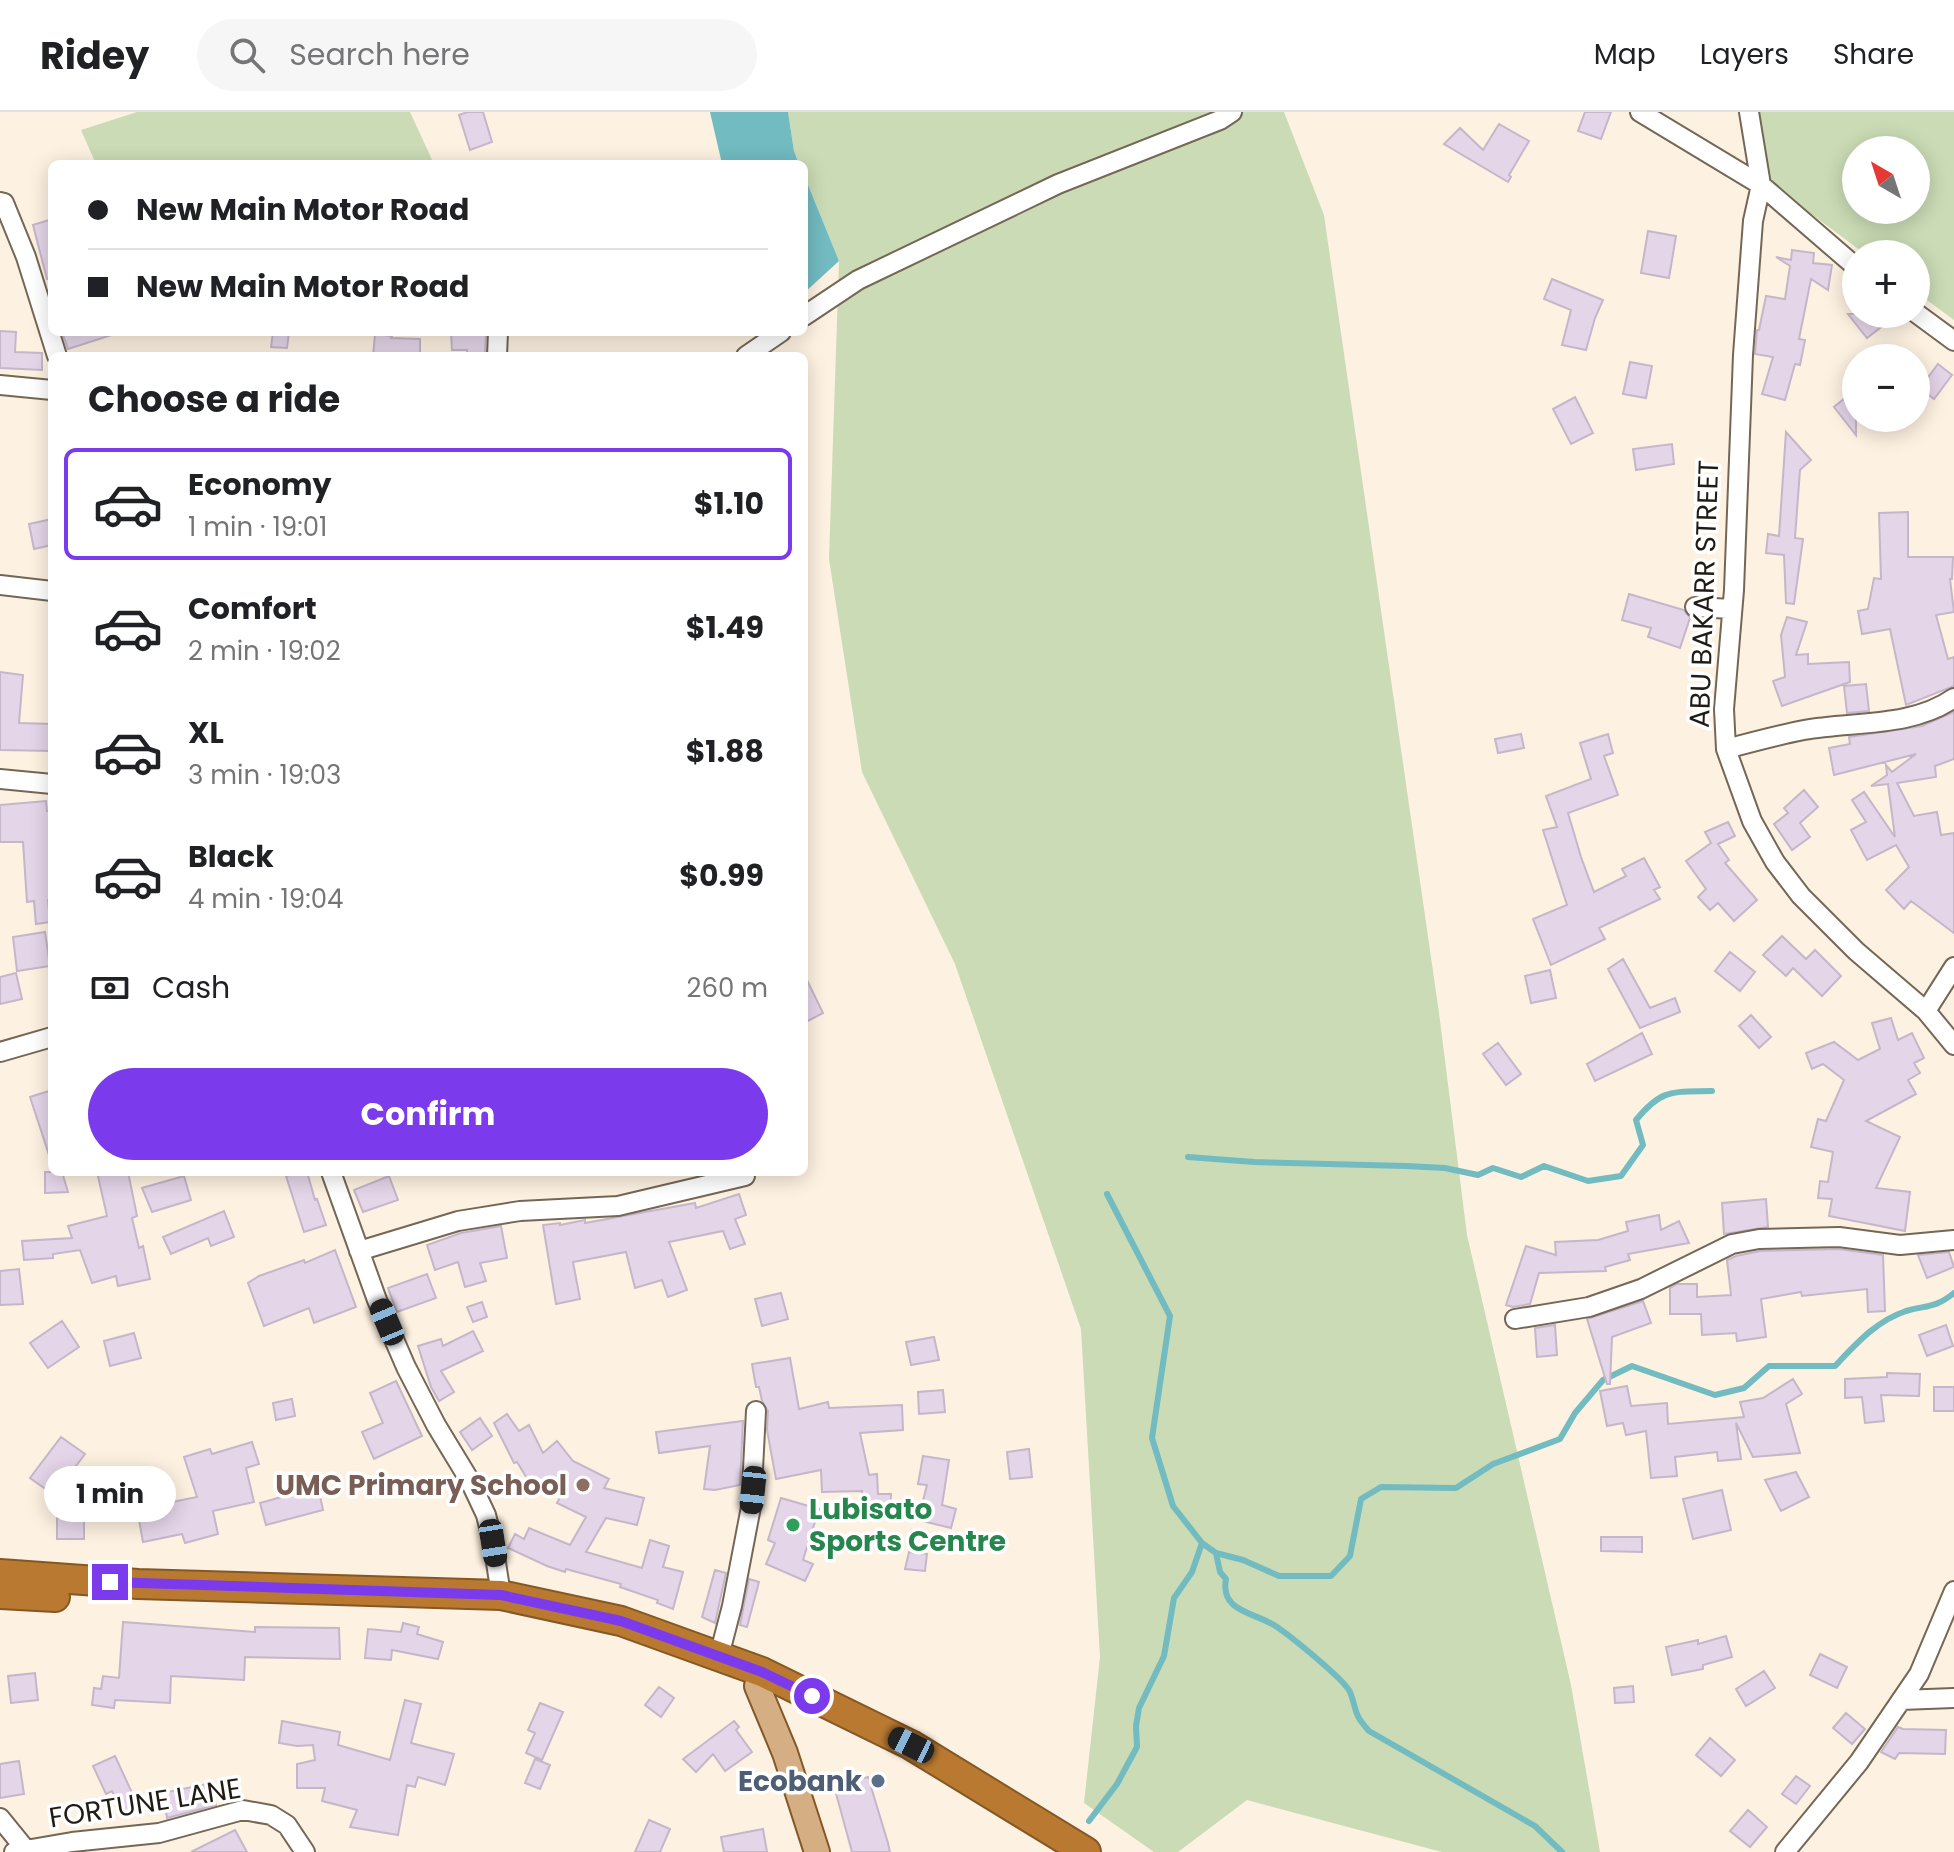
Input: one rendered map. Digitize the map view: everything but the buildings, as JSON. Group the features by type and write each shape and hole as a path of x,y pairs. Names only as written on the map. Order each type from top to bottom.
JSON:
{"highway":[{"path":"0,1574 138,1584 501,1595 621,1621 719,1656 1057,1852"},
{"path":"0,1594 501,1612 616,1635 759,1679 911,1745 1086,1852"}],"main road":[{"path":"759,1679 817,1852"}],"street":[{"path":"808,313 858,280 1058,184 1220,120 1232,112"},
{"path":"1640,112 1761,185 1842,255"},
{"name":"ABU BAKARR STREET","path":"1749,112 1761,185 1753,221 1743,355 1732,609 1724,709 1726,749 1752,821 1775,862 1801,896 1856,951 1926,1011 1954,1045"},
{"path":"2,202 26,257 48,327"},
{"path":"1930,323 1954,341"},
{"path":"752,352 775,336"},
{"path":"0,385 48,390"},
{"path":"0,585 48,591"},
{"path":"1695,607 1732,609"},
{"path":"1726,749 1807,729 1863,725 1927,712 1954,698"},
{"path":"0,779 48,784"},
{"path":"1926,1011 1954,967"},
{"path":"0,1052 48,1038"},
{"path":"332,1176 406,1367 486,1515 501,1595"},
{"path":"359,1251 458,1221 520,1211 618,1206 745,1176"},
{"path":"1515,1319 1589,1307 1641,1289 1732,1244 1759,1239 1839,1237 1900,1245 1954,1240"},
{"path":"719,1656 751,1507 756,1411"},
{"path":"1785,1852 1859,1762 1919,1674 1954,1591"},
{"path":"1901,1700 1954,1698"},
{"name":"FORTUNE LANE","path":"0,1818 20,1851 159,1833 243,1810 271,1815 287,1825 305,1852"}],"green space":[{"path":"137,112 410,112 432,160 94,160 81,130"},
{"path":"788,112 1284,112 1324,215 1439,1013 1467,1235 1571,1685 1600,1852 1442,1852 1247,1800 1178,1852 1154,1852 1084,1803 1100,1657 1081,1329 955,964 862,772 829,559 839,261 808,185 808,160 797,160"},
{"path":"1759,112 1954,112 1954,320 1930,302 1930,240 1846,240 1762,177"}],"water":[{"path":"710,112 788,112 797,160 721,160"},
{"path":"808,185 839,261 808,289"}],"waterway":[{"path":"1188,1157 1445,1168 1478,1175 1493,1168 1521,1177 1544,1166 1588,1181 1621,1176 1643,1145 1636,1120 1653,1102 1678,1092 1712,1091"},
{"path":"1089,1821 1117,1784 1137,1747 1139,1708 1164,1656 1174,1598 1192,1572 1202,1543 1173,1506 1152,1438 1170,1316 1107,1194"},
{"path":"1216,1553 1243,1560 1279,1576 1331,1576 1350,1556 1361,1499 1381,1487 1456,1488 1493,1464 1560,1439 1575,1413 1603,1380 1632,1366 1715,1395 1744,1388 1769,1366 1835,1366 1885,1321 1906,1311 1936,1304 1954,1293"},
{"path":"1202,1543 1216,1553 1220,1572 1226,1579 1225,1590 1233,1604 1274,1625 1327,1667 1350,1692 1358,1716 1369,1731 1535,1826 1562,1852"}],"place":[{"name":"UMC Primary School","path":"583,1485"},
{"name":"Lubisato Sports Centre","path":"793,1525"},
{"name":"Ecobank","path":"878,1781"}],"route":[{"path":"110,1582 501,1595 621,1621 762,1672 812,1696"}]}
